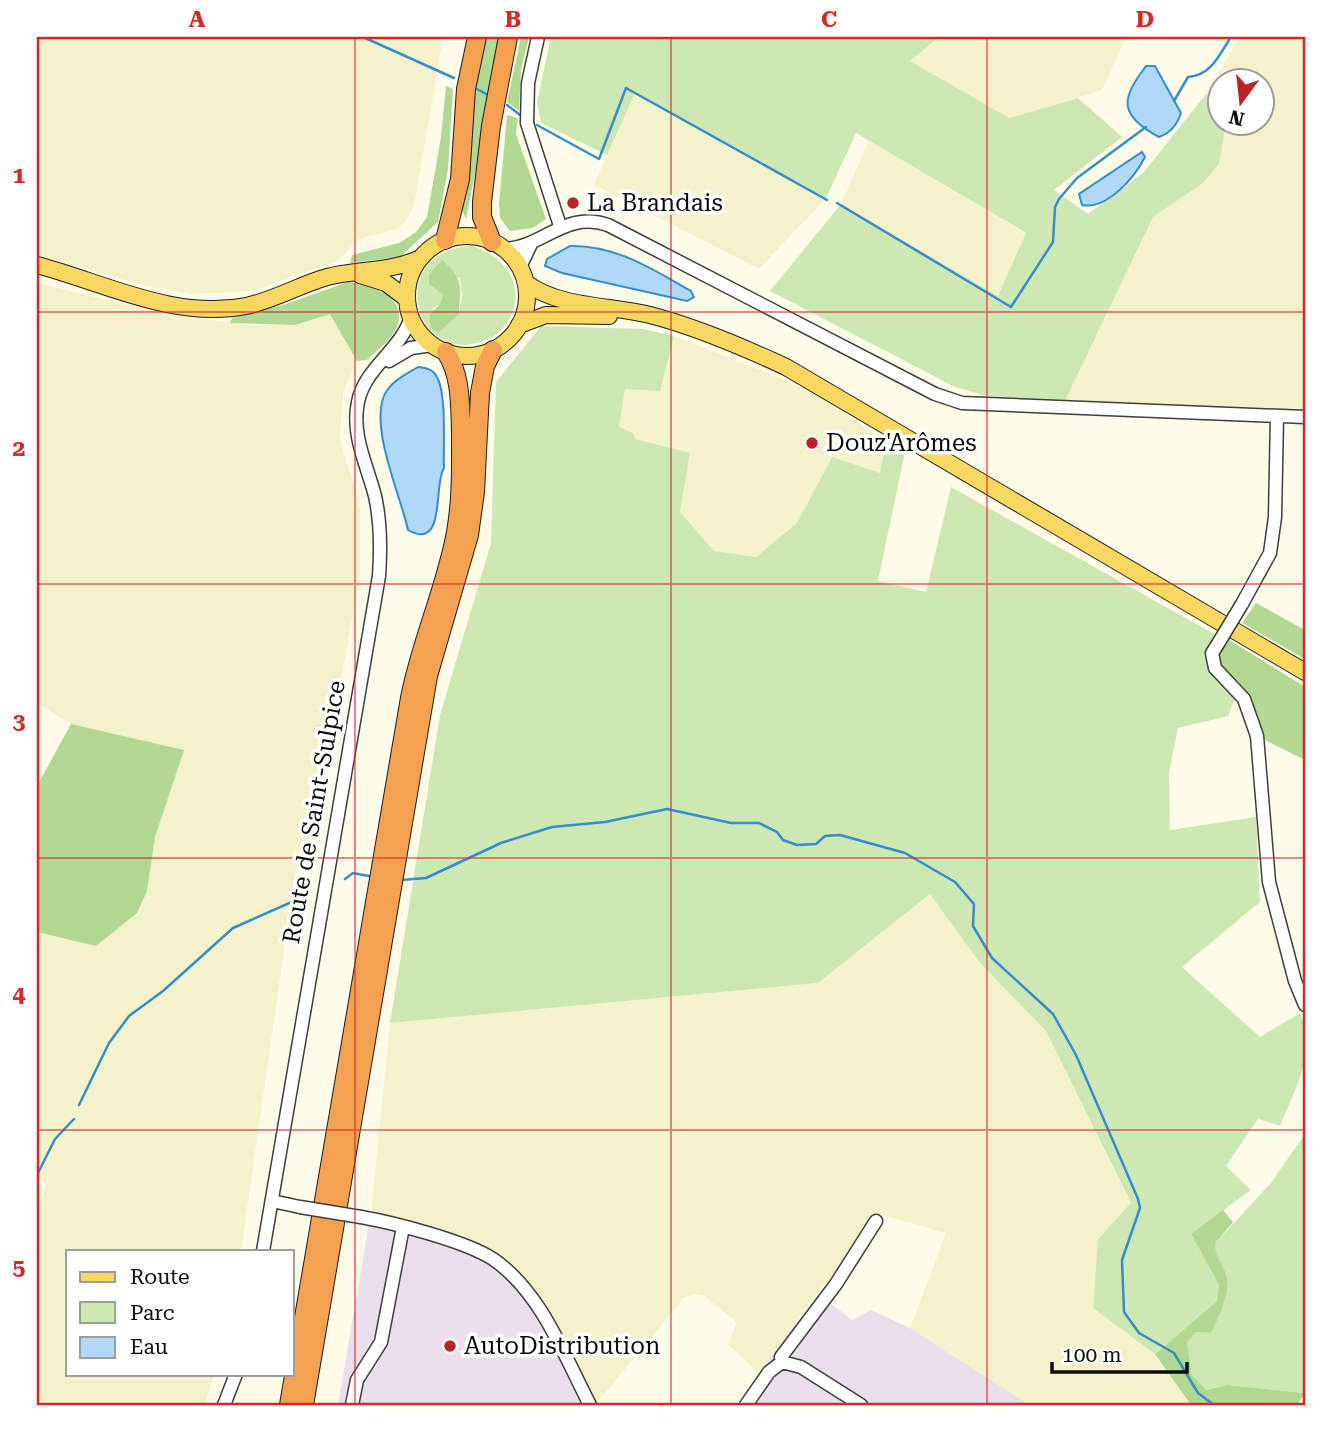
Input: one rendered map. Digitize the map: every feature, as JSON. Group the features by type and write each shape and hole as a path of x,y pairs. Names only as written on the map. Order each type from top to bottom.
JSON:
{"highway":[{"path":"445,240 460,179 466,89 477,37"},
{"path":"498,245 482,217 482,202 508,37"},
{"path":"304,1405 415,673 448,565 459,513 462,470 459,390 456,372 439,348"},
{"path":"289,1405 386,877 428,676 469,535 475,492 480,393 485,366 493,350"}],"main road":[{"path":"37,265 159,302 198,309 256,304 321,279 400,267 421,258 445,240 469,236 498,245 523,275 550,296 651,315 743,348 827,390 1305,672"},
{"path":"421,258 410,277 407,299 411,317 420,333 439,348 469,356 493,350 508,340 519,325 526,304 523,275"},
{"path":"351,274 386,283 407,299"},
{"path":"519,325 537,316 556,314 629,317 690,329"}],"street":[{"path":"538,37 528,83 527,123 560,226"},
{"path":"498,245 531,244 560,226 589,220 615,228 949,400 988,405 1305,417"},
{"path":"523,275 531,244"},
{"name":"Route de Saint-Sulpice","path":"264,1250 379,576 380,523 359,447 356,419 358,400 365,383 403,336 411,317"},
{"path":"365,383 398,355 411,348 439,348"},
{"path":"1277,417 1275,517 1270,554 1212,653 1215,668 1244,699 1257,736 1269,882 1295,981 1305,1005"},
{"path":"272,1201 403,1227 477,1252 503,1268 540,1311 590,1405"},
{"path":"782,1362 781,1357 836,1284 876,1221"},
{"path":"352,1405 357,1380 381,1342 403,1227"},
{"path":"746,1405 769,1372 782,1362"},
{"path":"782,1362 801,1367 861,1405"},
{"path":"224,1405 235,1376"}],"shaded area":[{"path":"37,37 443,37 414,206 405,222 396,229 359,239 337,261 253,291 191,294 150,287 37,256"},
{"path":"939,37 1126,37 1102,90 1009,118 909,61"},
{"path":"1240,37 1305,37 1305,412 1065,401 1153,217 1203,183 1219,164 1224,136 1276,136 1276,66 1223,66"},
{"path":"634,92 826,198 759,269 594,185"},
{"path":"869,140 1026,234 998,296 841,204"},
{"path":"37,283 161,313 251,325 295,325 330,314 357,361 343,393 340,439 360,508 360,574 312,840 295,874 241,1250 66,1250 66,1376 214,1376 204,1405 37,1405 37,1209 47,1183 37,1179 37,932 96,946 155,838 183,750 71,724 37,703"},
{"path":"674,336 776,376 824,400 886,441 880,473 832,457 797,523 756,557 714,551 680,512 690,453 635,439 619,428 625,388 667,360"},
{"path":"930,894 980,963 1046,1031 1131,1204 1098,1239 1096,1310 1155,1354 1191,1405 1030,1405 910,1328 946,1233 876,1213 863,1237 818,1292 759,1374 728,1344 737,1322 704,1296 695,1294 684,1298 596,1404 554,1319 538,1295 506,1261 469,1241 371,1212 390,1023 818,983"},
{"path":"371,1212 469,1241 506,1261 538,1295 554,1319 597,1405 338,1405"},
{"path":"819,1294 852,1320 871,1310 910,1328 1030,1405 739,1405 768,1360"}],"green space":[{"path":"485,37 502,37 466,219 462,210 471,100"},
{"path":"521,37 529,37 521,69 519,111 507,102"},
{"path":"551,37 939,37 910,61 1009,118 1078,98 1122,137 1054,190 1088,214 1143,173 1206,94 1206,136 1224,136 1219,164 1203,183 1153,217 1065,401 987,396 955,387 770,291 841,204 998,296 1026,233 856,133 826,198 635,93 607,155 541,123 537,102"},
{"path":"446,86 453,89 448,169 438,222 400,257 350,263 352,255 399,243 416,232 427,217 441,137"},
{"path":"507,115 518,118 516,134 546,219 533,228 510,231 500,218 499,204"},
{"path":"471,246 483,250 502,264 514,283 515,306 510,318 504,327 487,340 454,344 436,335 424,321 418,302 419,282 428,265 445,252","holes":["460,277 462,295 459,314 432,309 440,304 443,295 429,284"]},
{"path":"442,260 458,279 460,297 459,314 438,333 430,327 430,314 440,304 443,295 429,284 429,275"},
{"path":"348,282 376,289 393,300 398,307 399,316 395,331 367,360 357,361 330,314 295,325 230,323 232,318 283,305"},
{"path":"541,326 643,329 674,336 660,391 625,389 619,427 633,433 635,439 690,453 680,512 714,551 756,557 797,523 832,457 880,473 886,441 905,452 878,581 926,592 951,487 1218,636 1212,657 1212,671 1219,683 1235,698 1228,716 1178,728 1169,773 1170,830 1256,817 1260,902 1182,967 1260,1037 1300,1013 1305,1028 1305,1056 1297,1085 1280,1126 1258,1119 1226,1166 1251,1190 1191,1234 1219,1285 1217,1301 1155,1354 1093,1308 1098,1239 1131,1203 1046,1031 980,963 930,894 818,983 390,1023 440,715 491,543 496,382"},
{"path":"1256,603 1305,630 1305,659 1242,623"},
{"path":"1226,638 1305,687 1305,760 1265,740 1249,698 1220,664 1219,657"},
{"path":"71,724 184,750 155,837 147,891 137,913 96,946 37,932 37,786"},
{"path":"1305,1134 1305,1393 1227,1385 1205,1390 1192,1375 1187,1342 1196,1332 1211,1333 1227,1276 1216,1258 1216,1242 1270,1184"},
{"path":"1223,1210 1233,1222 1216,1242 1217,1255 1226,1274 1226,1296 1211,1333 1196,1332 1187,1342 1192,1375 1206,1390 1227,1385 1305,1393 1297,1405 1191,1405 1155,1354 1217,1301 1219,1285 1191,1234"}],"water":[{"path":"1146,66 1155,66 1181,113 1173,128 1159,137 1136,121 1128,106 1132,88"},
{"path":"1142,152 1145,157 1119,190 1101,202 1082,205 1079,194"},
{"path":"570,246 603,250 633,260 691,291 694,297 687,301 562,273 545,266 547,259"},
{"path":"418,367 426,368 437,377 444,421 444,468 434,524 429,532 420,534 408,530 387,458 380,418 382,402 388,389 398,379"}],"waterway":[{"path":"363,37 454,78"},
{"path":"1174,101 1188,77 1209,68 1231,37"},
{"path":"475,88 488,95"},
{"path":"537,125 599,159 626,88 827,200"},
{"path":"507,105 520,115"},
{"path":"837,203 1011,307 1053,242 1055,207 1059,199 1077,178 1146,127"},
{"path":"401,880 426,878 501,843 552,827 605,822 667,809 731,823 759,823 777,832 783,840 797,845 816,844 825,836 840,835 905,853 955,882 974,904 973,926 992,958 1053,1014 1076,1055 1138,1199 1140,1208 1122,1260 1124,1312 1139,1333 1174,1353 1198,1393 1214,1405"},
{"path":"345,879 353,873 374,877"},
{"path":"79,1105 109,1043 129,1016 163,991 233,928 303,897"},
{"path":"37,1175 55,1139 74,1119"}],"place":[{"name":"La Brandais","path":"573,203"},
{"name":"Douz'Arômes","path":"812,443"},
{"name":"AutoDistribution","path":"450,1346"}]}
